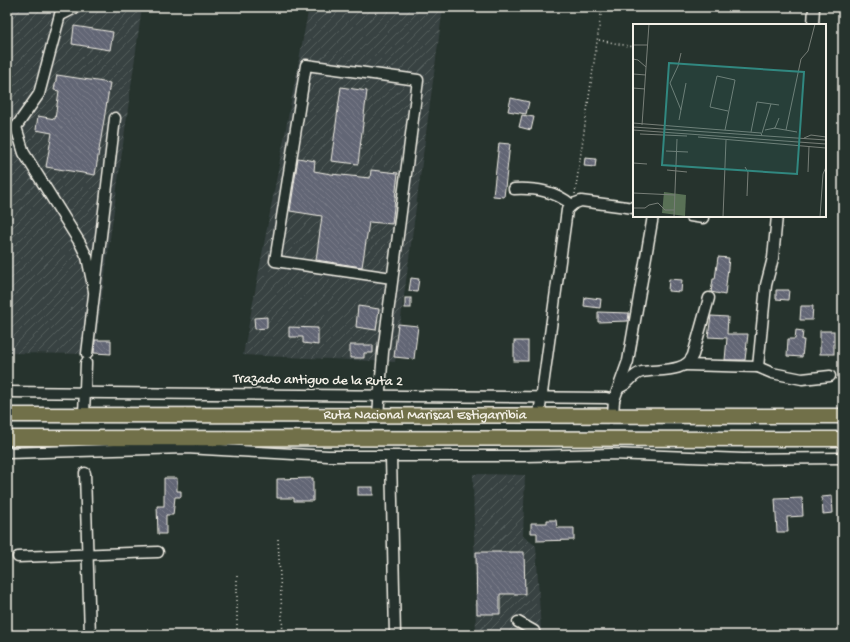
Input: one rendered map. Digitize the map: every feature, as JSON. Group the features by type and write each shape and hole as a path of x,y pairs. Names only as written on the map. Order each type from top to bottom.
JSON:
{"highway":[{"name":"Ruta Nacional Mariscal Estigarribia","path":"7,415 843,416"},
{"name":"Ruta Nacional Mariscal Estigarribia","path":"7,438 843,439"}],"street":[{"path":"76,7 61,11 39,94 16,127 24,153 80,243 86,257 94,291"},
{"path":"813,24 814,7"},
{"path":"378,415 392,278 418,80 306,65 275,261 392,278"},
{"path":"84,414 86,358 115,118"},
{"path":"514,189 535,188 563,198 572,204"},
{"path":"539,415 558,266 567,210 572,204 584,201 633,208"},
{"path":"613,415 614,400 628,361 653,217"},
{"path":"697,217 704,218"},
{"path":"758,367 766,285 773,258 777,217"},
{"path":"686,365 693,355 709,298"},
{"path":"618,386 625,385 633,376 640,372 686,365 758,367 772,373 802,379 830,376"},
{"name":"Trazado antiguo de la Ruta 2","path":"7,392 606,398 614,400"},
{"path":"7,453 186,448 328,456 526,456 611,454 743,459 843,458"},
{"path":"391,456 395,635"},
{"path":"85,473 90,635"},
{"path":"18,556 158,552"},
{"path":"518,622 534,631 535,635"}],"path":[{"path":"572,204 590,77 598,40 602,7"},
{"path":"598,40 633,47"},
{"path":"278,539 282,635"},
{"path":"237,576 237,635"}],"shaded area":[{"path":"7,7 142,7 94,354 7,353"},
{"path":"309,7 443,7 395,362 243,355"},
{"path":"473,474 525,475 523,536 536,546 541,632 619,629 619,635 476,635"}],"building":[{"path":"74,26 113,32 110,50 72,44"},
{"path":"57,75 110,83 95,175 46,167 52,133 36,130 38,116 55,119 59,91 54,90"},
{"path":"341,87 367,91 358,164 331,161"},
{"path":"511,98 529,102 526,114 508,111"},
{"path":"522,115 534,117 531,130 519,127"},
{"path":"499,143 510,144 504,197 493,196"},
{"path":"298,158 315,161 314,171 331,174 370,178 371,170 398,173 392,224 369,222 362,267 316,260 322,216 290,211"},
{"path":"585,158 596,159 595,167 584,166"},
{"path":"718,257 729,258 725,295 711,292 713,279 715,279"},
{"path":"411,278 419,279 417,292 409,291"},
{"path":"669,279 682,280 681,292 668,291"},
{"path":"776,290 789,290 788,300 776,299"},
{"path":"585,297 601,299 600,308 584,306"},
{"path":"405,298 411,298 411,308 405,308"},
{"path":"358,306 379,309 376,330 356,327"},
{"path":"801,306 813,306 812,320 800,320"},
{"path":"598,312 629,313 628,321 598,322"},
{"path":"711,316 728,317 727,334 748,334 745,360 725,360 727,338 708,337"},
{"path":"267,317 267,328 255,329 254,318"},
{"path":"398,324 418,326 414,359 394,357"},
{"path":"289,327 318,328 318,345 303,343 303,337 289,337"},
{"path":"796,330 803,331 802,340 804,340 802,357 787,356 788,339 795,339"},
{"path":"820,331 834,331 834,354 820,354"},
{"path":"95,340 111,340 111,354 94,353"},
{"path":"514,341 528,341 528,361 514,361"},
{"path":"350,345 373,345 373,353 364,353 364,358 350,358"},
{"path":"164,478 177,478 177,491 181,491 181,497 175,497 173,515 166,515 166,534 158,534 157,506 164,506"},
{"path":"313,478 313,501 294,501 294,498 277,498 277,479"},
{"path":"358,487 373,487 373,495 358,495"},
{"path":"832,496 833,513 823,514 822,497"},
{"path":"802,498 803,516 787,517 788,532 777,532 775,499"},
{"path":"547,520 556,520 557,528 574,528 574,540 537,541 537,533 531,533 531,523 547,523"},
{"path":"476,552 524,552 525,594 500,594 500,614 477,614"}]}
